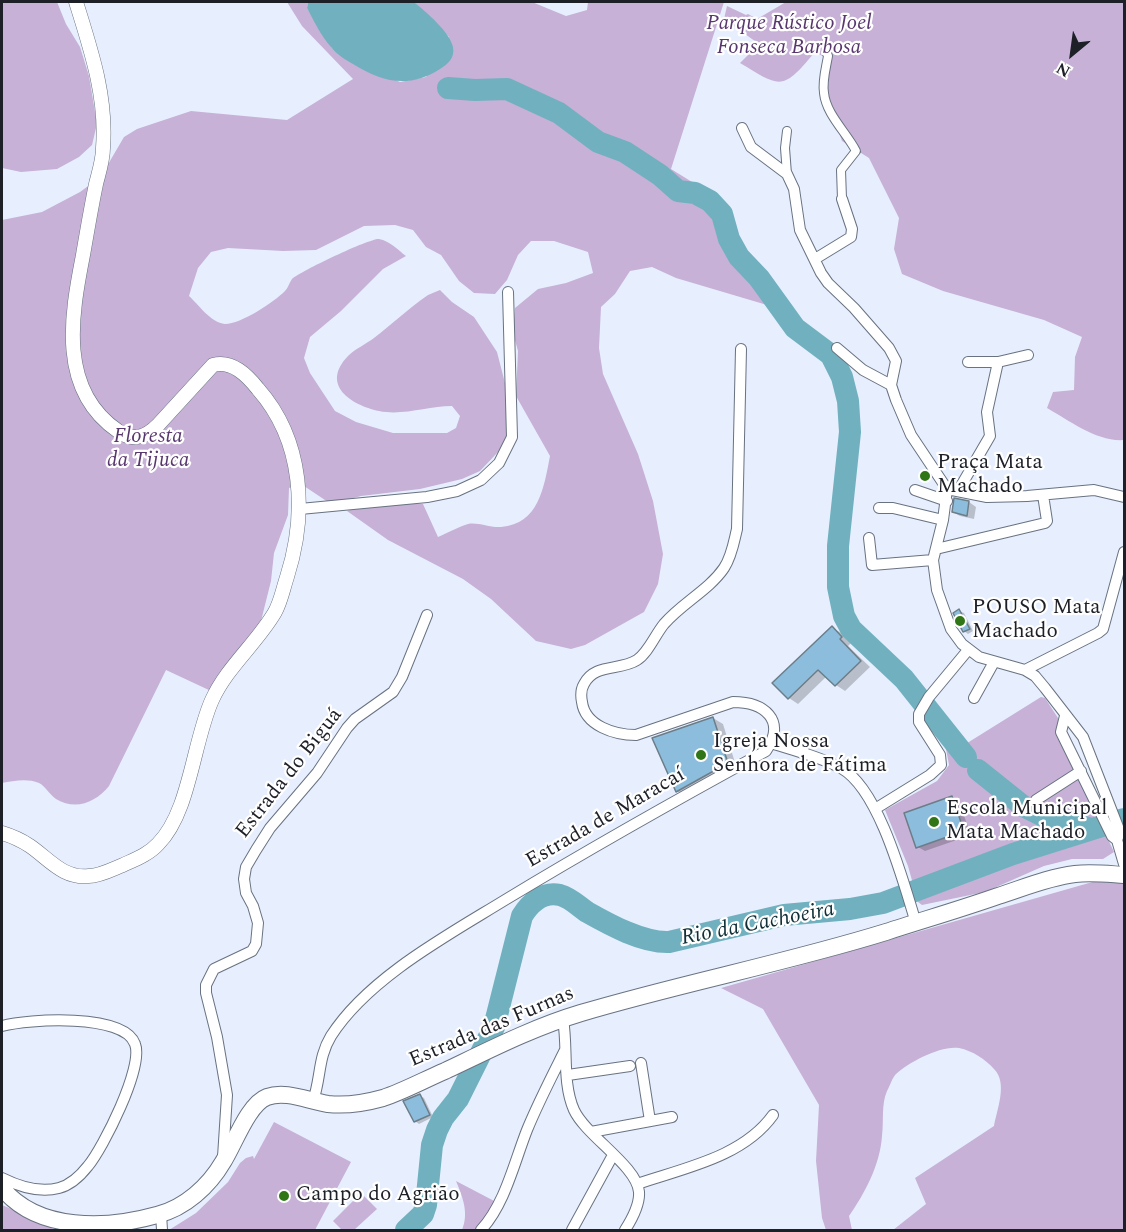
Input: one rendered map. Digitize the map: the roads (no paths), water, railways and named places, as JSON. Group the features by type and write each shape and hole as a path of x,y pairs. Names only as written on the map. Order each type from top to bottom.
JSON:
{"main road":[{"name":"Estrada das Furnas","path":"2,1188 17,1205 31,1212 62,1221 105,1224 136,1221 162,1222 176,1207 203,1188 223,1163 253,1108 260,1100 279,1094 342,1104 383,1098 506,1041 580,1013 915,923 1076,873 1125,874"}],"street":[{"path":"2,833 16,837 31,846 53,866 73,875 89,876 115,868 140,857 158,844 176,816 201,729 217,689 257,639 276,609 295,549 300,509 300,489 295,461 278,416 252,382 230,365 222,363 213,365 158,425 141,437 131,437 120,433 103,420 85,394 77,374 72,344 72,317 104,149 101,88 94,57 76,2"},
{"path":"815,259 851,237 852,233 842,199 841,170 855,151 848,135 827,105 824,94 828,56 826,51"},
{"path":"742,128 752,147 787,174"},
{"path":"787,131 785,148 787,174 794,189 801,230 828,283 854,308 893,354 896,361 891,385 911,435 952,490 987,497 1043,500 1094,490 1125,497"},
{"path":"300,509 427,497 457,491 481,480 499,463 512,437 508,292"},
{"path":"837,348 863,370 891,385"},
{"path":"741,349 737,528 730,556 725,567 716,577 664,624 642,656 632,663 596,672 584,684 581,696 583,708 600,727 623,735 636,735 732,702 746,702 755,705 770,716 775,729 771,743 840,767 857,780 874,809 898,870 915,923"},
{"path":"968,362 998,362 1028,355"},
{"path":"998,362 987,412 990,436 946,501 938,549 933,560 937,590 955,637 979,657 1025,670 1035,676 1083,737 1125,864"},
{"path":"915,490 946,501"},
{"path":"938,549 1045,524 1047,521 1043,500"},
{"path":"879,508 893,508 943,520"},
{"path":"869,538 871,562 933,560"},
{"path":"1025,670 1102,629 1124,554"},
{"name":"Estrada do Biguá","path":"223,1163 227,1095 206,985 213,969 252,951 255,944 258,923 244,886 246,867 270,828 307,786 346,728 393,692 402,677 427,615"},
{"path":"874,809 930,775 941,765 940,755 919,722 921,711 928,697 968,650"},
{"path":"974,698 994,662"},
{"path":"1065,716 1061,732 1110,819"},
{"name":"Estrada de Maracaí","path":"313,1101 322,1050 331,1035 355,1006 390,976 458,929 612,836 766,751 771,743"},
{"path":"1036,800 1081,771"},
{"path":"563,1019 569,1096 575,1112 632,1174 637,1184 639,1193 637,1205 625,1230"},
{"path":"2,1026 65,1021 106,1024 125,1031 135,1044 136,1057 130,1085 106,1138 89,1166 73,1181 58,1188 38,1189 16,1185 2,1178"},
{"path":"481,1230 488,1223 499,1202 528,1127 566,1047"},
{"path":"568,1075 635,1064 650,1121"},
{"path":"637,1184 738,1147 763,1128 773,1115"},
{"path":"591,1132 672,1118"},
{"path":"572,1230 613,1155"}],"water":[{"path":"308,2 414,2 447,35 453,47 452,57 440,69 417,79 396,81 374,75 347,61 333,50 312,18 307,8"}],"waterway":[{"path":"448,88 507,89 559,113 598,142 625,152 660,175 678,191 695,193 710,201 722,214 729,239 739,257 759,278 795,328 831,355 842,377 848,401 850,432 838,546 838,587 844,616 851,629 904,679 966,757"},
{"path":"978,770 1023,806 1041,815 1092,829"},
{"name":"Rio da Cachoeira","path":"406,1230 423,1214 426,1205 432,1145 437,1130 458,1099 494,1027 522,916 543,896 560,895 596,917 627,932 648,940 669,942 784,915 850,909 883,903 1013,854 1124,819"}],"place":[{"name":"Praça Mata Machado","path":"925,476"},
{"name":"POUSO Mata Machado","path":"960,621"},
{"name":"Igreja Nossa Senhora de Fátima","path":"701,755"},
{"name":"Escola Municipal Mata Machado","path":"934,822"},
{"name":"Campo do Agrião","path":"284,1196"}],"park label":[{"name":"Parque Rústico Joel Fonseca Barbosa","path":"789,37"},
{"name":"Floresta da Tijuca","path":"148,450"}]}
